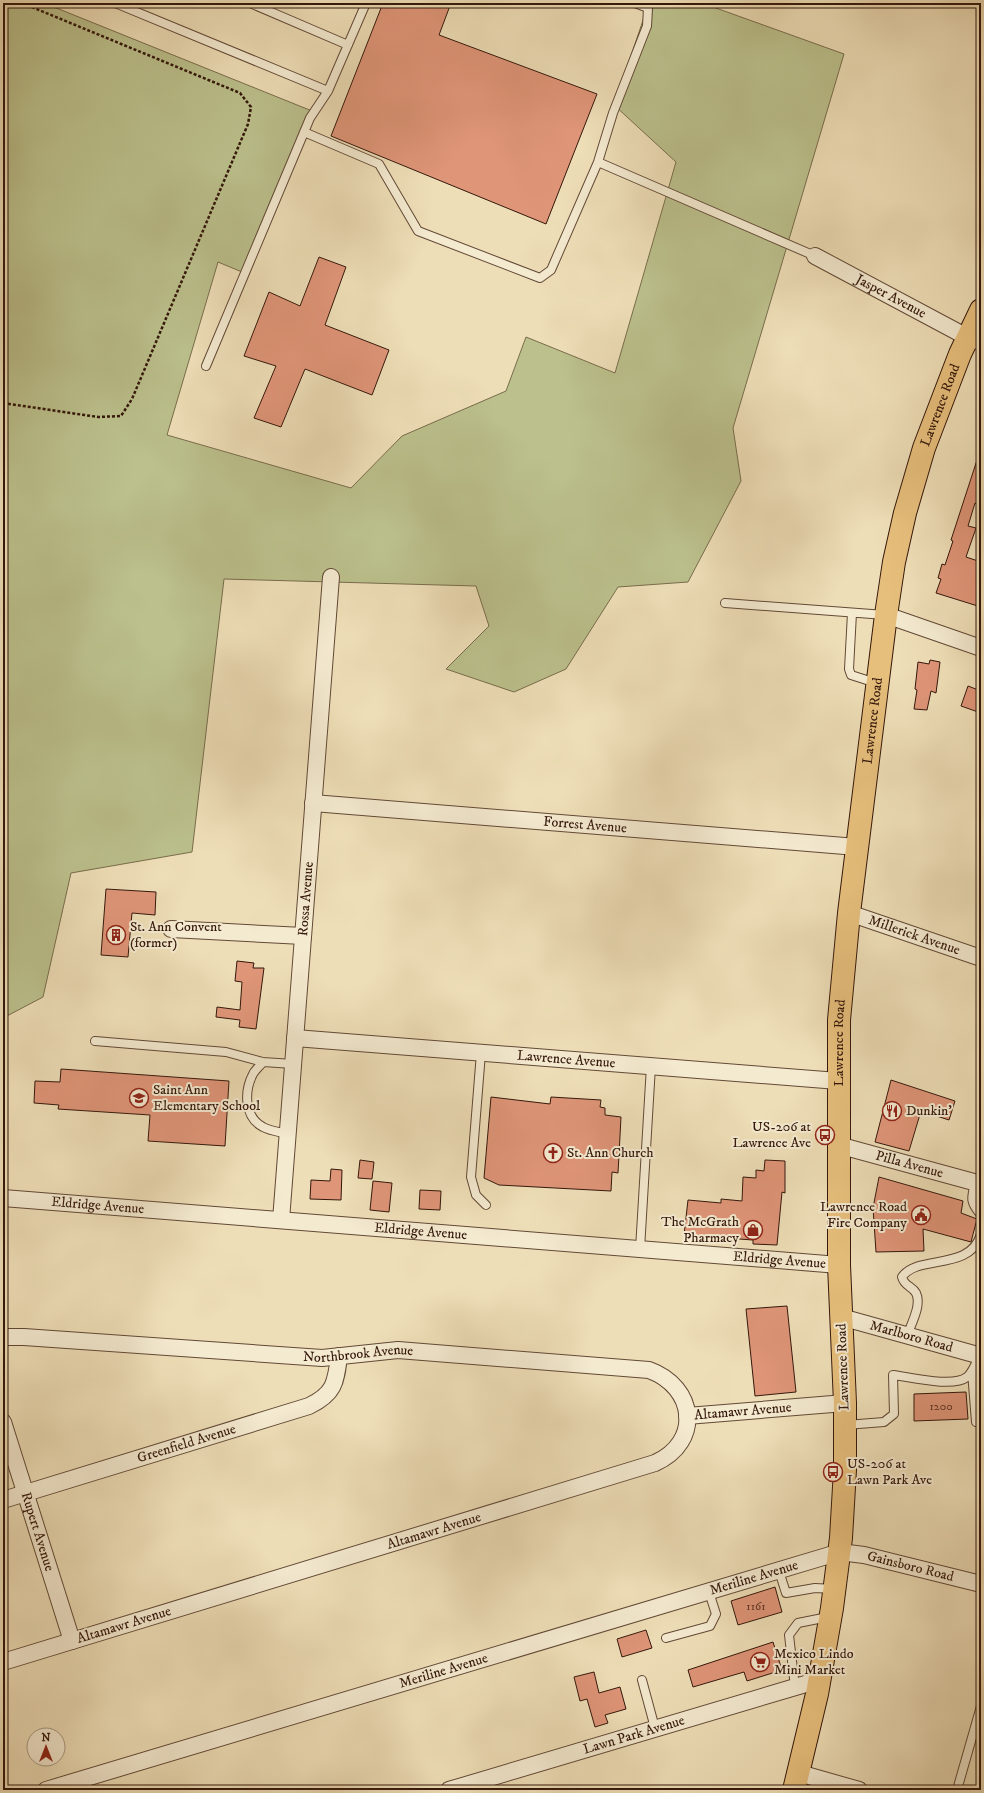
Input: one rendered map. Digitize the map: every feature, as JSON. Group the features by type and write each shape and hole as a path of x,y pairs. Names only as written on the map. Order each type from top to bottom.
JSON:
{"main road":[{"name":"Lawrence Road","path":"796,1782 819,1680 831,1616 840,1552 845,1470 845,1403 839,1265 839,1020 849,912 877,684 894,562 905,513 924,448 941,400 974,339 981,310"}],"street":[{"name":"Jasper Avenue","path":"814,256 974,339"},
{"name":"Rossa Avenue","path":"281,1220 331,577"},
{"path":"886,615 981,648"},
{"name":"Forrest Avenue","path":"313,803 857,847"},
{"name":"Millerick Avenue","path":"849,912 981,958"},
{"path":"171,929 303,936"},
{"name":"Lawrence Avenue","path":"295,1038 838,1081"},
{"name":"Pilla Avenue","path":"838,1145 978,1184"},
{"name":"Eldridge Avenue","path":"3,1198 839,1265"},
{"name":"Marlboro Road","path":"841,1317 980,1356"},
{"name":"Northbrook Avenue","path":"3,1337 24,1337 322,1358 398,1350 649,1370 661,1374 672,1382 681,1393 686,1405 687,1416"},
{"name":"Greenfield Avenue","path":"3,1500 309,1406 321,1400 331,1391 336,1378 339,1356"},
{"name":"Altamawr Avenue","path":"3,1662 655,1463 673,1452 681,1441 686,1429 687,1416 845,1403"},
{"name":"Rupert Avenue","path":"3,1422 72,1641"},
{"name":"Meriline Avenue","path":"46,1790 840,1552"},
{"name":"Gainsboro Road","path":"840,1552 864,1555 981,1584"},
{"name":"Lawn Park Avenue","path":"449,1790 819,1680"},
{"path":"796,1782 859,1790"}],"lane":[{"path":"115,3 328,91"},
{"path":"250,3 348,45"},
{"path":"206,366 310,118 328,91 366,3"},
{"path":"304,132 379,164 418,230 540,278 551,270 598,162 613,113 647,26 648,8 635,3"},
{"path":"598,162 814,256"},
{"path":"725,603 886,615"},
{"path":"852,613 849,669 851,674 877,684"},
{"path":"95,1041 226,1052 263,1062 293,1064"},
{"path":"481,1053 471,1177 476,1195 486,1205"},
{"path":"263,1062 253,1074 249,1086 247,1105 250,1114 255,1122 264,1127 288,1134"},
{"path":"640,1249 651,1066"},
{"path":"978,1184 971,1199 974,1209 981,1215"},
{"path":"907,1336 918,1302 915,1292 904,1282 902,1277 904,1274 925,1266 951,1260 973,1250 978,1244 981,1234"},
{"path":"845,1425 884,1422 894,1414 893,1375 954,1383 966,1378 972,1372 980,1356"},
{"path":"972,1372 976,1422"},
{"path":"778,1571 786,1593 814,1588 835,1589"},
{"path":"666,1638 710,1626 716,1614 709,1592"},
{"path":"795,1687 789,1635 798,1623 831,1616"},
{"path":"642,1680 655,1728"},
{"path":"957,1790 981,1706"}],"path":[{"path":"3,403 98,417 121,416 132,399 248,124 251,107 240,93 22,3"}],"green space":[{"path":"3,3 44,3 312,111 242,272 218,262 167,435 351,488 402,436 506,391 526,337 615,373 676,162 614,105 649,3 702,3 844,54 733,428 741,481 688,582 618,587 566,669 514,692 446,669 489,626 476,586 224,579 192,852 71,873 43,997 3,1018"}],"building":[{"path":"383,3 451,3 439,35 597,94 546,224 331,136"},
{"path":"319,257 346,267 325,325 389,350 372,395 305,369 281,427 254,418 276,366 244,356 269,292 300,306"},
{"path":"978,457 981,458 981,505 975,503 968,526 976,528 966,557 981,562 981,607 936,593 941,579 938,578 942,564 945,565 953,541 951,540"},
{"path":"930,660 940,662 936,693 931,691 927,710 914,709 917,690 915,689 918,662 929,664"},
{"path":"968,686 981,691 981,713 961,706"},
{"name":"St. Ann Convent (former)","path":"106,889 156,892 155,915 132,913 128,957 101,955"},
{"path":"237,961 254,963 253,968 264,968 256,1029 239,1027 240,1020 216,1017 217,1007 240,1010 242,982 235,981"},
{"path":"61,1069 229,1081 225,1146 148,1141 150,1115 58,1109 59,1105 34,1103 35,1081 60,1082"},
{"path":"891,1080 955,1101 949,1120 921,1111 909,1151 875,1142"},
{"name":"St. Ann Church","path":"491,1097 550,1104 551,1097 601,1100 600,1107 605,1108 605,1115 621,1117 618,1173 612,1172 611,1191 499,1185 484,1178"},
{"path":"360,1160 374,1162 372,1179 358,1178"},
{"path":"765,1160 785,1161 785,1193 782,1192 777,1245 753,1244 753,1240 684,1235 688,1200 721,1203 721,1199 742,1201 743,1177 756,1178 756,1170 764,1171"},
{"path":"331,1169 342,1170 341,1200 310,1199 311,1180 330,1181"},
{"name":"Lawrence Road Fire Company","path":"879,1177 963,1201 961,1213 977,1219 971,1242 923,1229 924,1251 876,1252 873,1208"},
{"path":"373,1181 392,1183 389,1212 370,1210"},
{"path":"420,1190 441,1191 440,1210 419,1209"},
{"path":"787,1306 796,1392 755,1396 746,1309"},
{"path":"966,1392 968,1419 914,1421 914,1394"},
{"path":"775,1587 782,1612 738,1625 731,1601"},
{"path":"646,1630 652,1648 622,1657 617,1639"},
{"path":"773,1642 782,1670 747,1681 744,1672 693,1687 688,1670"},
{"path":"594,1672 599,1693 620,1687 626,1709 605,1715 608,1723 595,1727 587,1699 580,1701 574,1677"}],"place":[{"name":"St. Ann Convent (former)","path":"116,935"},
{"name":"Saint Ann Elementary School","path":"139,1098"},
{"name":"Dunkin'","path":"892,1111"},
{"name":"US-206 at Lawrence Ave","path":"825,1135"},
{"name":"St. Ann Church","path":"553,1153"},
{"name":"Lawrence Road Fire Company","path":"921,1215"},
{"name":"The McGrath Pharmacy","path":"753,1230"},
{"name":"US-206 at Lawn Park Ave","path":"833,1472"},
{"name":"Mexico Lindo Mini Market","path":"760,1662"}]}
